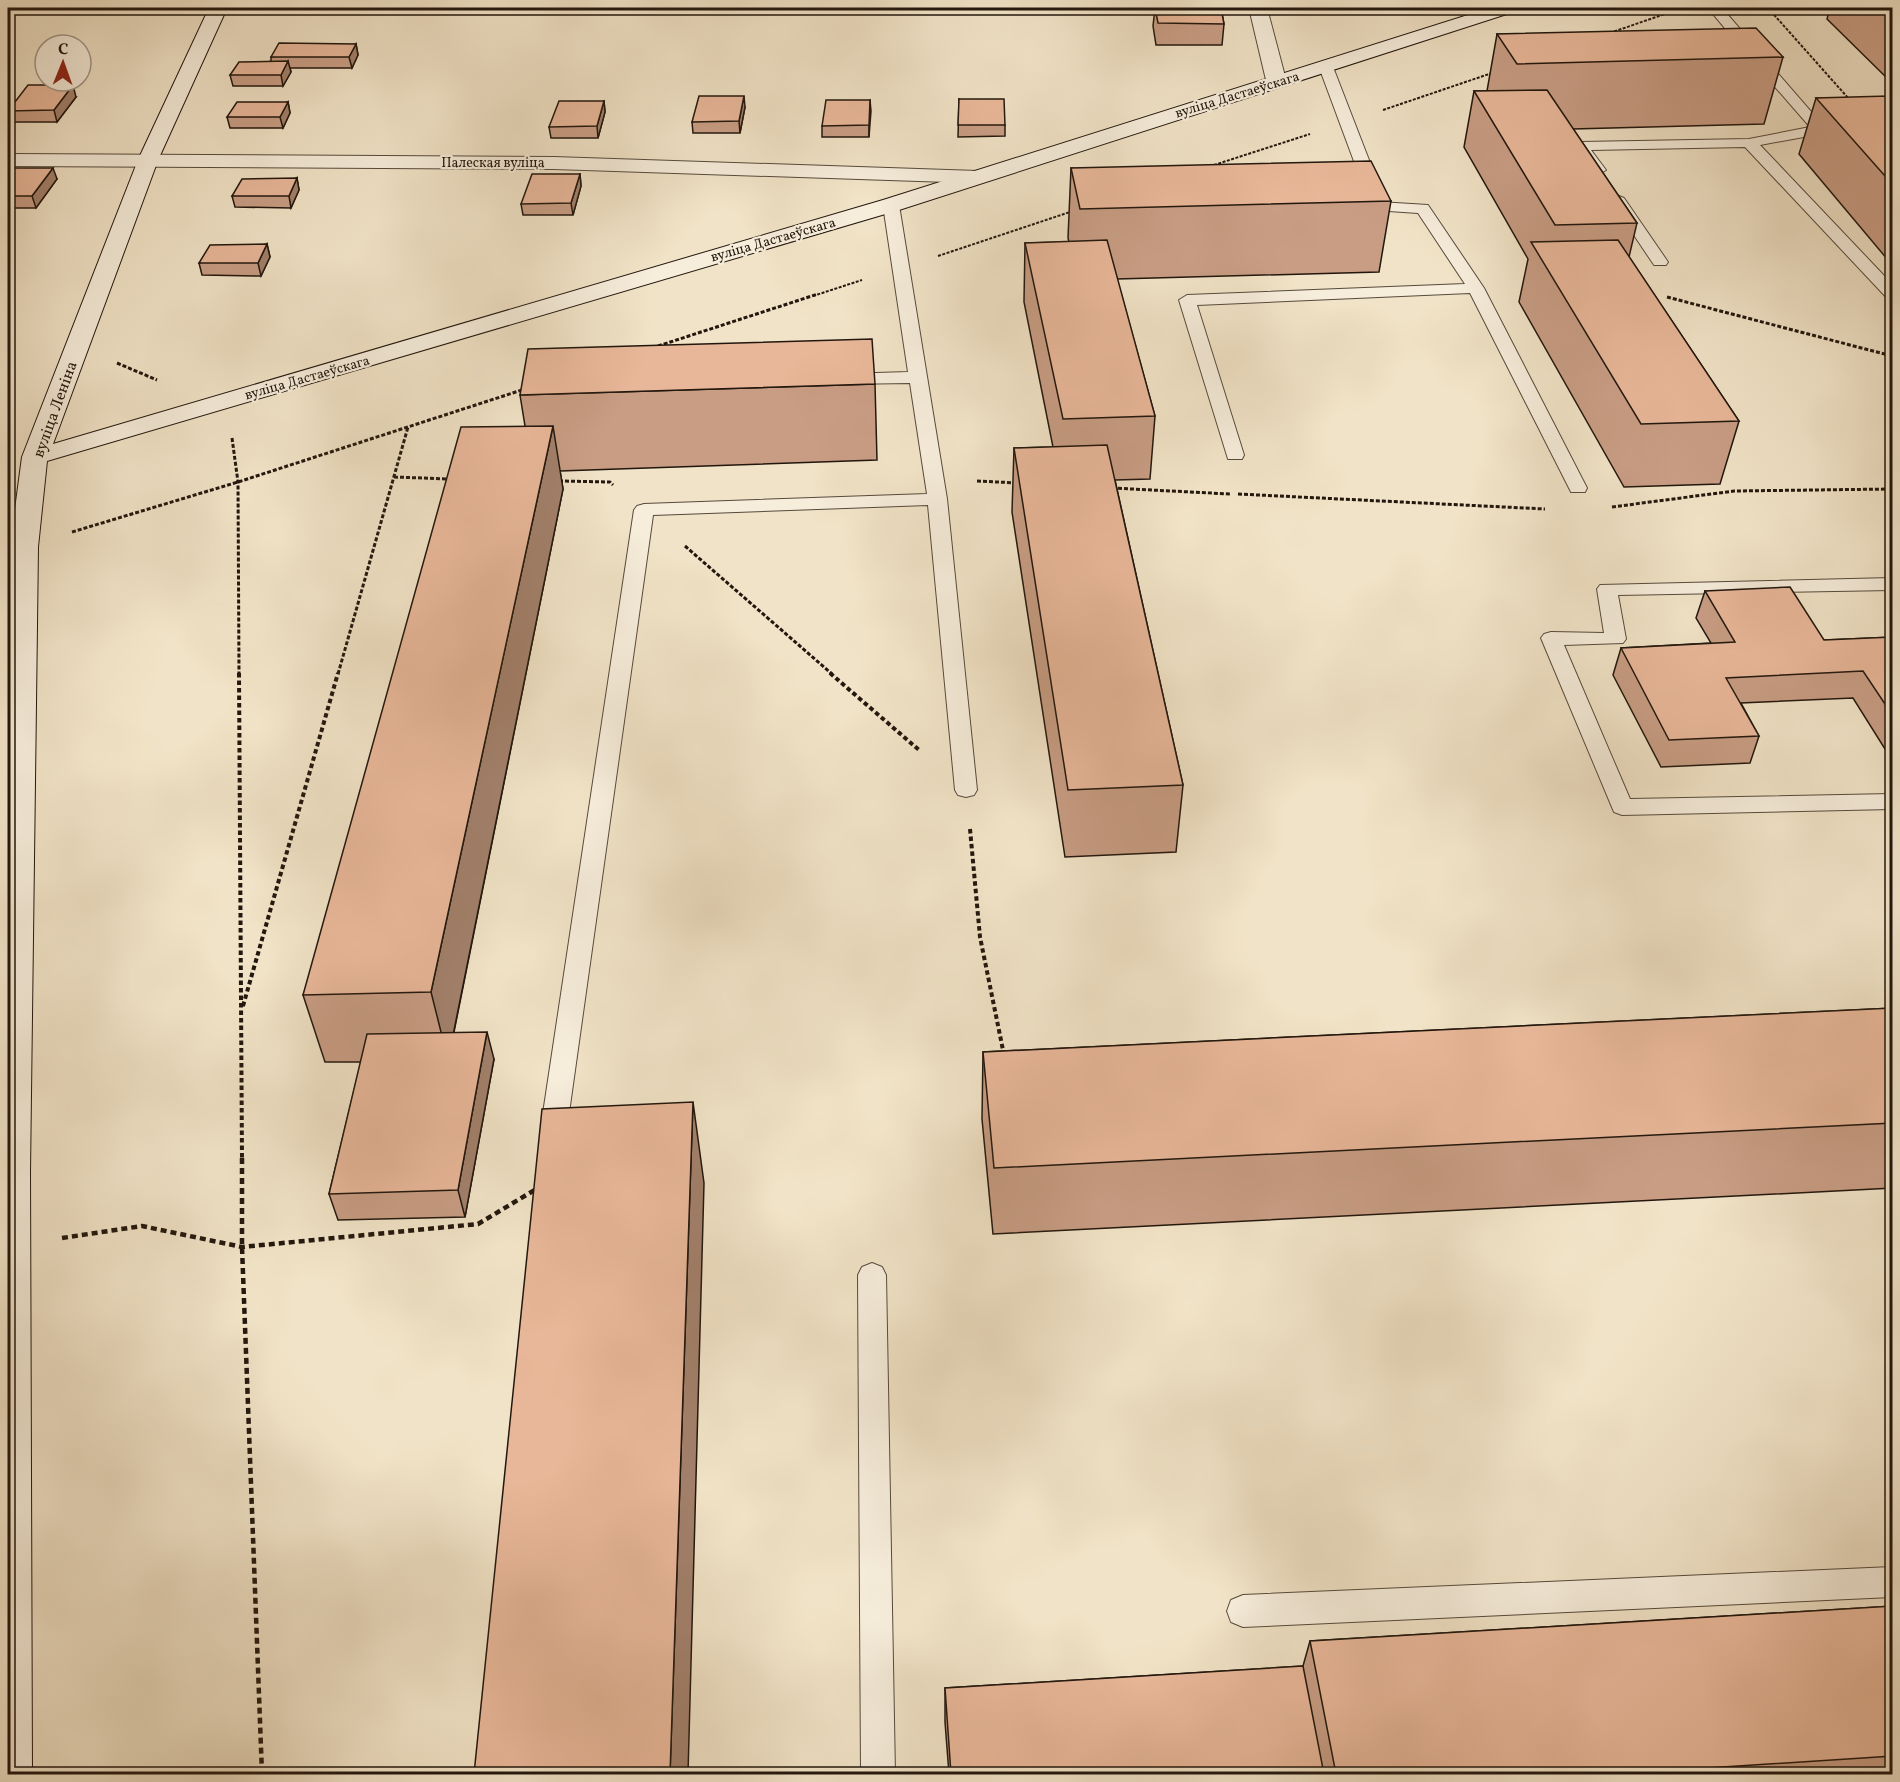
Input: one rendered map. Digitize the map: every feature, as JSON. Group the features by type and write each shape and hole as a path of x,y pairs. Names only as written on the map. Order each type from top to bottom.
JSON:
{"street":[{"name":"вуліца Леніна","path":"8,1774 11,1246 9,1172 19,537 35,457 148,160 218,8"},
{"path":"1258,8 1276,80"},
{"name":"вуліца Дастаеўскага","path":"35,457 891,205 1507,8"},
{"name":"Палеская вуліца","path":"8,160 554,163 978,177"}],"lane":[{"path":"1660,262 1581,146 1749,143 1820,130 1763,72 1715,8"},
{"path":"1326,67 1347,122 1373,207 1423,208 1476,288 1578,488"},
{"path":"1749,143 1893,293"},
{"path":"891,205 935,489 966,790"},
{"path":"1235,455 1187,300 1476,288"},
{"path":"824,380 919,377"},
{"path":"555,1120 644,510 935,489"},
{"path":"1893,585 1608,589 1616,639 1551,638 1622,807 1893,802"},
{"path":"872,1275 879,1774"},
{"path":"1243,1611 1893,1582"}],"path":[{"path":"1607,34 1684,8"},
{"path":"1768,8 1855,106"},
{"path":"1214,165 1497,71"},
{"path":"657,347 1081,209"},
{"path":"1663,296 1893,356"},
{"path":"108,360 182,390 231,433 238,482 242,1247 262,1774"},
{"path":"19,537 238,482 533,387"},
{"path":"241,1012 408,427"},
{"path":"394,477 454,479"},
{"path":"550,481 609,482 966,790 980,937 1005,1062"},
{"path":"935,489 1030,484"},
{"path":"1101,487 1556,510"},
{"path":"1603,508 1734,492 1893,489"},
{"path":"11,1246 142,1226 242,1247 478,1224 542,1186 555,1120"}],"building":[{"path":"1155,8 1221,8 1224,24 1158,23"},
{"path":"1885,8 1893,8 1893,14"},
{"path":"1756,28 1783,57 1517,64 1497,34"},
{"path":"279,43 356,44 349,57 271,57"},
{"path":"288,61 281,75 230,75 239,62"},
{"path":"28,85 33,85 33,93 67,93 54,110 8,111"},
{"path":"1547,90 1637,223 1555,225 1474,91"},
{"path":"699,96 744,96 739,121 692,122"},
{"path":"1889,96 1893,100 1893,185 1816,98"},
{"path":"959,99 1004,99 1005,125 958,125"},
{"path":"826,100 870,100 869,125 822,126"},
{"path":"559,101 604,101 597,126 549,127"},
{"path":"237,102 288,102 280,117 227,117"},
{"path":"1371,161 1391,201 1080,209 1071,168"},
{"path":"8,168 53,168 32,196 8,196"},
{"path":"532,174 580,174 571,203 521,204"},
{"path":"297,178 289,196 232,196 242,179"},
{"path":"1107,240 1155,416 1063,419 1025,243"},
{"path":"1618,240 1739,421 1641,424 1531,242"},
{"path":"267,244 258,263 199,263 210,245"},
{"path":"872,339 875,384 520,395 528,349"},
{"path":"553,426 431,992 303,995 461,427"},
{"path":"1107,445 1183,785 1068,790 1014,448"},
{"path":"1790,587 1824,640 1893,637 1893,716 1863,671 1726,678 1759,736 1669,740 1621,648 1735,642 1705,591"},
{"path":"1893,1008 1893,1123 994,1168 983,1052"},
{"path":"487,1032 458,1190 329,1194 367,1034"},
{"path":"693,1102 670,1774 474,1774 542,1109"},
{"path":"1893,1606 1893,1756 1615,1774 1336,1774 1310,1641"},
{"path":"1303,1666 1324,1774 951,1774 945,1688"}]}
